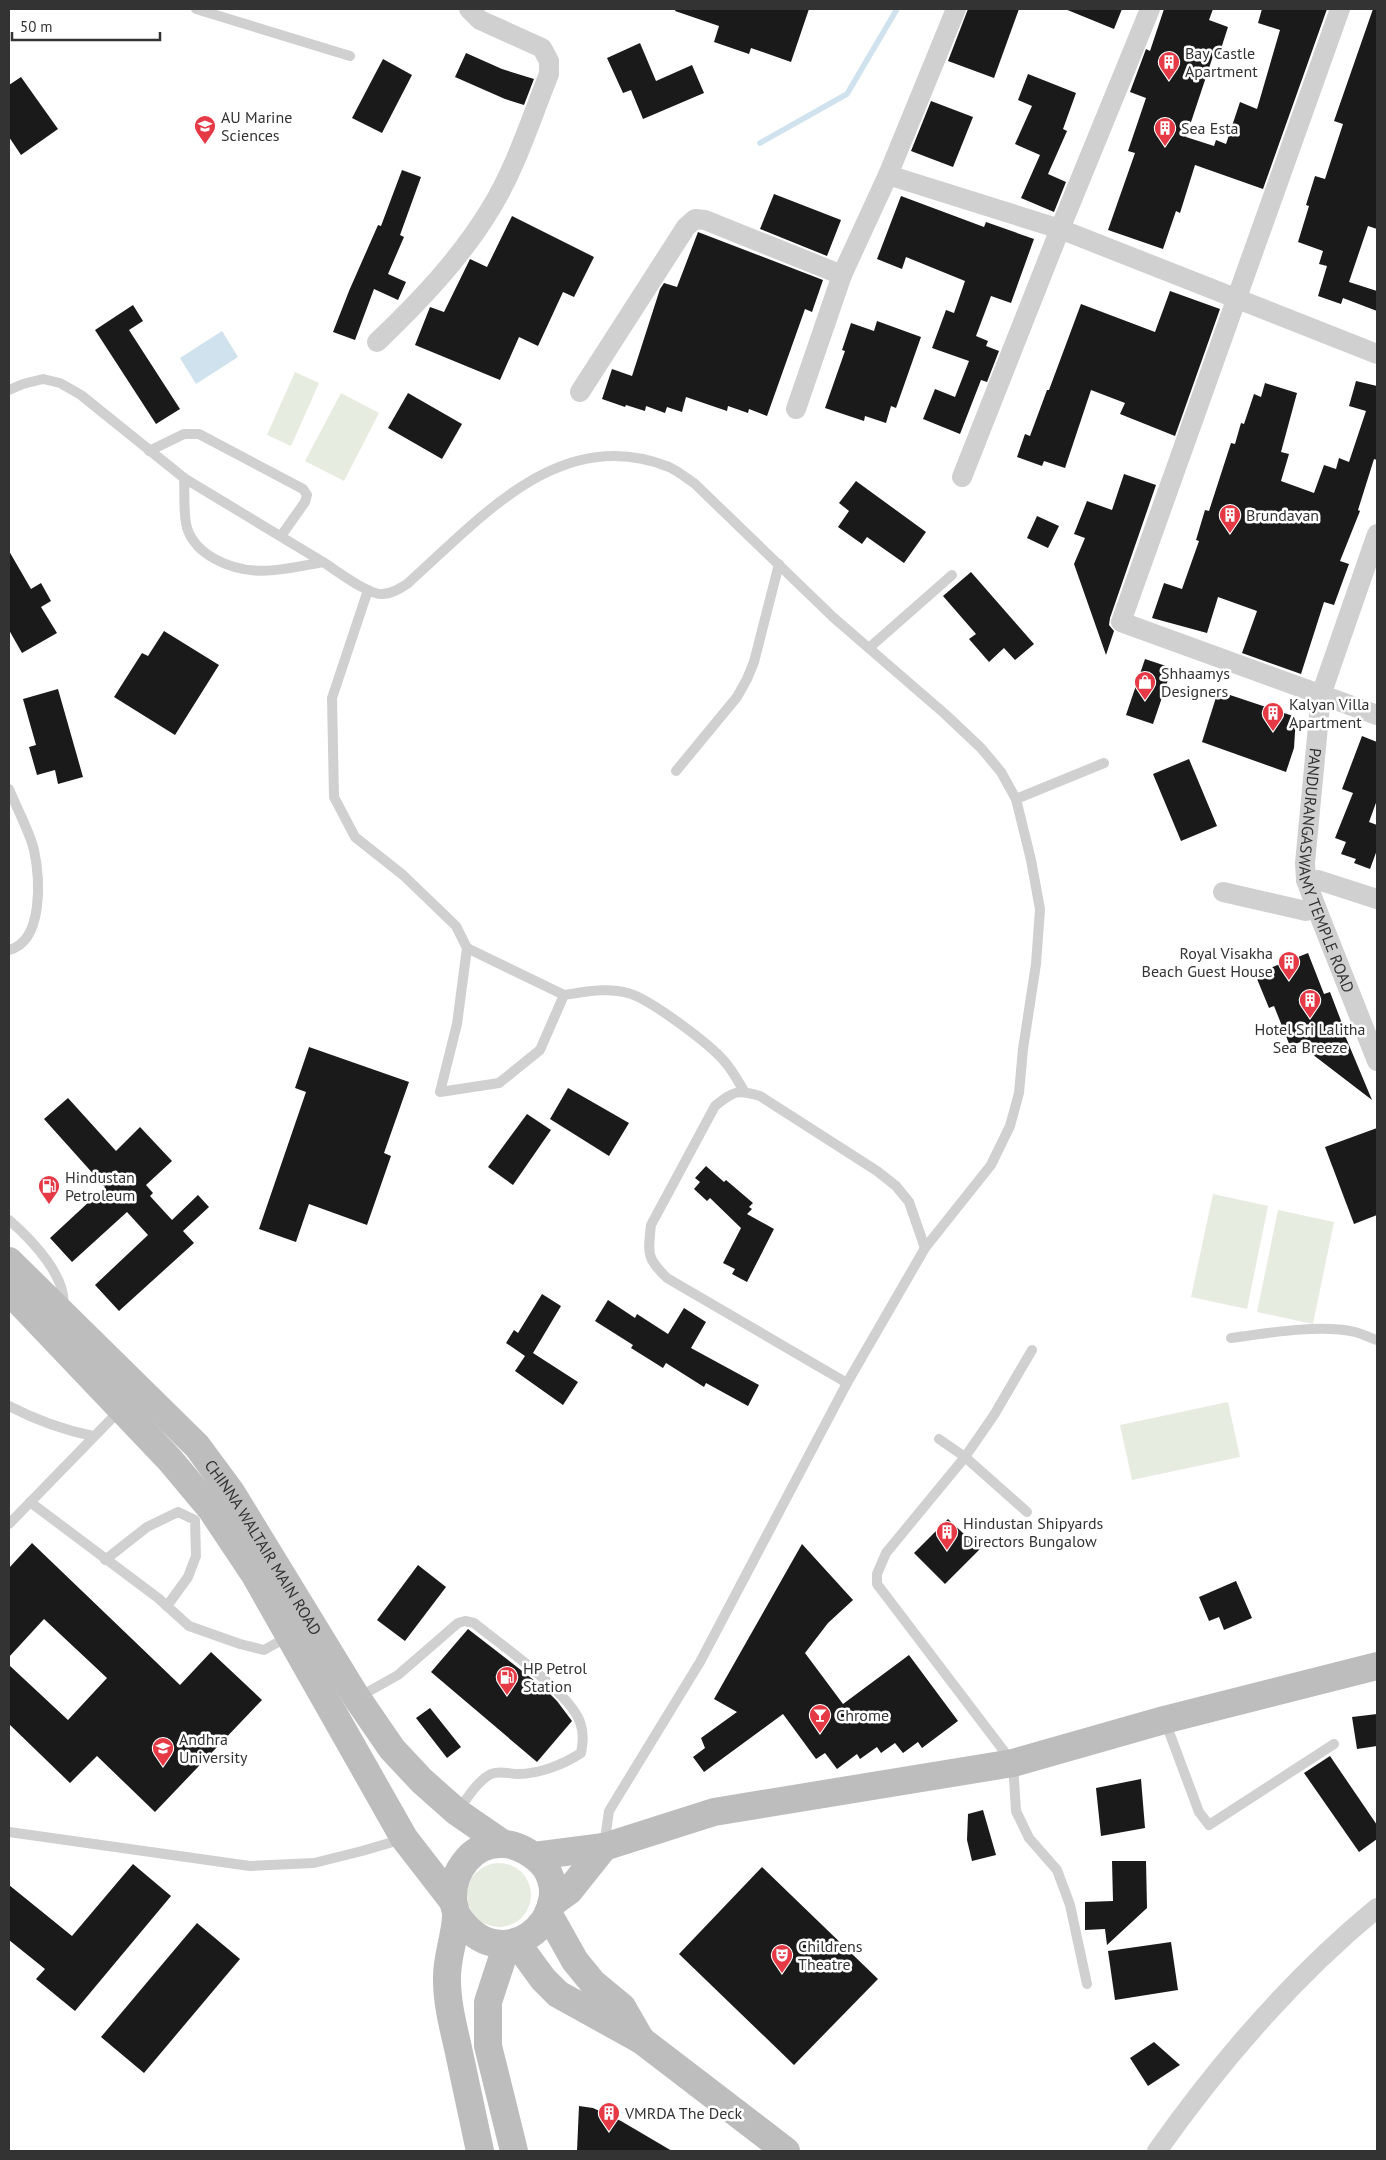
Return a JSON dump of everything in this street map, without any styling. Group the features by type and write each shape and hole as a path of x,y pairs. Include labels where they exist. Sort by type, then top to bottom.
{"street":[{"path":"377,342 421,300 491,208 508,176 549,74 549,61 542,48 480,20 469,9"},
{"path":"796,409 842,275 888,175 956,9"},
{"path":"962,477 1060,229 1150,9"},
{"path":"1340,9 1121,622 1377,715"},
{"path":"888,175 1060,229 1377,354"},
{"path":"580,392 686,227 695,219 704,220 842,275"},
{"name":"PANDURANGASWAMY TEMPLE ROAD","path":"1377,534 1321,695 1305,863 1306,880 1377,1061"},
{"path":"1306,880 1318,880 1377,898"},
{"path":"1222,892 1306,911 1316,907"},
{"name":"CHINNA WALTAIR MAIN ROAD","path":"9,1261 202,1454 231,1492 345,1705 404,1838 455,1907"},
{"name":"CHINNA WALTAIR MAIN ROAD","path":"9,1291 170,1460 203,1514 255,1575 290,1636 345,1705 392,1749 422,1781 457,1812 502,1843"},
{"path":"534,1856 604,1847 714,1812 1013,1763 1164,1720 1377,1666"},
{"path":"455,1907 465,1928 477,1937 492,1942 512,1943 530,1935 542,1924 550,1908 552,1894 548,1875 545,1868 534,1856 512,1845 502,1843 489,1846 468,1857 455,1876 455,1907 446,1980 452,2021 480,2151"},
{"path":"550,1908 568,1891 604,1847"},
{"path":"550,1908 575,1961 593,1983 622,2007 641,2040"},
{"path":"1156,2151 1219,2069 1267,2014 1315,1962 1377,1908"},
{"path":"512,1943 543,1980 558,1994 641,2040 786,2151"},
{"path":"512,1943 488,2002 488,2046 514,2151"}],"lane":[{"path":"196,9 350,56"},
{"path":"9,390 43,379 60,383 81,395 184,478 368,590 380,594 391,593 407,584 500,501 528,481 557,466 588,457 617,455 644,459 670,468 694,483 869,648 981,748 1000,772 1016,799 1031,860 1040,909 1036,964 1018,1093 1010,1126 991,1165 925,1248 848,1383 700,1662 609,1811 604,1847"},
{"path":"149,451 184,434 199,434 303,489 306,495 305,502 281,536"},
{"path":"184,478 187,528 193,541 205,554 226,565 249,572 278,570 323,562"},
{"path":"676,771 737,697 747,679 754,662 779,564"},
{"path":"869,648 952,575"},
{"path":"368,590 332,698 334,797 355,838 403,875 456,926 467,948 457,1024 440,1092 499,1083 506,1078 540,1050 564,995"},
{"path":"1016,799 1104,763"},
{"path":"9,789 34,850 39,897 34,922 27,937 18,947 9,950"},
{"path":"467,948 564,995 602,990 629,993 660,1010 697,1036 725,1062 744,1091"},
{"path":"848,1383 667,1278 652,1264 649,1246 650,1225 715,1106 730,1095 744,1091 760,1096 877,1171 896,1186 908,1202 925,1248"},
{"path":"9,1220 38,1249 58,1279 65,1299 62,1314"},
{"path":"1231,1338 1280,1332 1319,1330 1354,1332 1377,1340"},
{"path":"1032,1350 994,1415 965,1456 886,1554 877,1574 877,1584 1013,1763 1016,1811 1029,1838 1056,1870 1070,1905 1087,1984"},
{"path":"9,1406 29,1417 62,1430 93,1436"},
{"path":"9,1524 121,1409"},
{"path":"939,1439 965,1456 1027,1512"},
{"path":"30,1502 167,1606 189,1626 264,1650 290,1636"},
{"path":"105,1560 147,1527 178,1512 203,1514 196,1556 188,1577 167,1606"},
{"path":"345,1705 398,1675 447,1632 465,1621 474,1624 538,1674 571,1708 580,1722 584,1740 581,1753 567,1762 538,1771 520,1774 493,1773 484,1779 457,1812"},
{"path":"1164,1720 1199,1812 1209,1825 1334,1744"},
{"path":"9,1832 250,1866 314,1862 362,1851 404,1838"}],"shaded area":[{"path":"295,372 319,383 291,446 267,435"},
{"path":"341,393 379,413 344,481 305,461"},
{"path":"1213,1194 1268,1206 1247,1309 1191,1297"},
{"path":"1278,1210 1334,1222 1313,1324 1257,1312"},
{"path":"1228,1402 1240,1457 1132,1480 1120,1425"},
{"path":"499,1863 517,1869 525,1877 531,1895 525,1913 517,1921 499,1927 481,1921 473,1913 467,1895 473,1877 481,1869"}],"water":[{"path":"222,331 238,357 196,384 180,358"}],"building":[{"path":"676,9 809,9 791,62 751,48 749,54 714,42 719,26 675,11"},
{"path":"968,9 1019,9 994,78 948,61"},
{"path":"1065,9 1122,9 1114,29"},
{"path":"1164,9 1213,9 1209,20 1228,27 1218,58 1213,56 1186,137 1214,146 1216,140 1226,144 1240,102 1257,109 1280,30 1258,23 1262,9 1327,9 1263,189 1195,165 1180,213 1176,211 1163,249 1108,230 1135,153 1128,151 1146,98 1130,92 1146,49 1150,51"},
{"path":"1373,9 1377,9 1377,229 1368,226 1349,282 1377,291 1377,311 1343,298 1341,304 1318,296 1327,266 1319,264 1323,251 1298,242 1309,206 1306,205 1315,176 1325,179 1343,124 1334,121"},
{"path":"640,43 656,81 692,65 704,93 643,119 631,90 623,93 607,58"},
{"path":"466,53 502,69 534,79 524,105 505,99 455,77"},
{"path":"383,59 412,75 382,133 352,118"},
{"path":"1028,74 1076,93 1063,129 1067,131 1048,174 1066,182 1054,212 1021,198 1040,155 1015,144 1032,106 1018,100"},
{"path":"21,77 58,129 21,155 9,137 9,85"},
{"path":"931,101 973,117 953,167 911,151"},
{"path":"402,170 421,177 400,235 404,237 388,274 406,282 398,300 374,289 355,340 333,332 378,225 381,226"},
{"path":"774,194 841,220 827,256 760,229"},
{"path":"901,196 984,227 986,222 1034,239 1011,303 991,296 976,336 988,341 986,346 999,351 987,382 981,380 960,434 923,419 935,389 955,397 969,361 932,348 946,310 954,313 965,281 906,257 902,269 877,259"},
{"path":"512,216 594,257 574,297 563,292 538,346 519,337 500,380 415,345 430,307 444,312 470,259 487,267"},
{"path":"698,232 823,280 812,312 805,309 767,416 749,409 748,413 728,406 727,411 686,397 682,412 667,407 665,413 646,406 645,411 626,405 625,407 602,399 612,369 632,376 660,289 664,283 677,287"},
{"path":"1170,291 1220,309 1175,436 1120,414 1125,403 1091,390 1065,468 1044,461 1042,466 1017,457 1025,434 1030,436 1081,304 1155,332"},
{"path":"133,305 143,321 129,330 180,409 156,424 95,330"},
{"path":"877,321 921,337 896,408 891,406 886,423 865,416 864,421 825,408 845,351 842,350 851,323 874,331"},
{"path":"1356,381 1377,386 1377,460 1374,459 1358,510 1360,511 1340,561 1349,564 1334,605 1324,602 1301,674 1242,653 1257,611 1218,597 1207,633 1152,618 1164,583 1182,589 1199,541 1196,540 1205,510 1209,511 1231,443 1235,444 1241,423 1244,424 1254,394 1261,397 1265,383 1297,393 1281,452 1289,454 1281,481 1314,493 1324,465 1336,469 1339,458 1349,462 1366,411 1349,406"},
{"path":"408,393 462,424 442,459 388,428"},
{"path":"1124,474 1156,485 1110,618 1109,625 1114,631 1106,655 1074,564 1085,538 1074,534 1087,501 1112,510"},
{"path":"856,481 926,532 904,563 867,537 862,544 838,527 849,511 839,503"},
{"path":"1037,516 1059,526 1048,548 1027,538"},
{"path":"9,551 31,589 41,583 51,601 41,607 57,633 22,653 9,630"},
{"path":"971,572 1034,644 1015,660 1004,648 989,662 969,639 976,634 943,596"},
{"path":"164,631 219,665 175,735 114,697 142,653 148,656"},
{"path":"1145,659 1172,668 1153,724 1126,715"},
{"path":"58,689 83,777 58,784 55,770 37,775 29,747 36,745 23,699"},
{"path":"1218,691 1296,717 1294,748 1286,772 1202,742"},
{"path":"1362,736 1377,742 1377,800 1369,822 1377,825 1377,850 1370,869 1354,863 1356,859 1341,854 1346,842 1335,838 1353,793 1342,789"},
{"path":"1189,759 1217,826 1181,841 1153,774"},
{"path":"1308,953 1324,994 1330,992 1343,1026 1341,1026 1372,1100 1312,1054 1303,1041 1290,1046 1274,1006 1269,1008 1255,974"},
{"path":"309,1047 409,1082 384,1153 391,1156 367,1225 309,1204 296,1242 259,1229 306,1092 295,1088"},
{"path":"568,1088 629,1123 609,1156 550,1119"},
{"path":"68,1098 116,1151 140,1127 172,1161 146,1185 153,1193 150,1196 172,1220 198,1195 209,1207 183,1231 194,1243 119,1311 95,1285 148,1235 127,1212 72,1262 50,1238 105,1187 44,1119"},
{"path":"527,1114 551,1130 513,1185 488,1167"},
{"path":"1377,1128 1377,1215 1354,1224 1325,1147"},
{"path":"706,1166 753,1203 749,1207 752,1209 747,1214 774,1229 747,1282 732,1274 735,1269 723,1263 741,1228 710,1198 707,1201 694,1189 700,1182 695,1178"},
{"path":"542,1294 561,1306 533,1353 578,1382 563,1405 515,1371 525,1356 506,1343 514,1330 518,1333"},
{"path":"608,1300 635,1318 637,1314 668,1334 684,1308 706,1322 691,1348 759,1385 748,1406 706,1383 704,1387 666,1363 663,1368 631,1348 633,1345 595,1321"},
{"name":"Hindustan Shipyards Directors Bungalow","path":"948,1519 980,1549 945,1584 914,1553"},
{"path":"32,1543 180,1685 211,1652 262,1700 155,1812 97,1756 70,1783 9,1724 9,1665 68,1720 107,1678 44,1619 9,1657 9,1568"},
{"path":"802,1544 853,1600 828,1623 805,1653 843,1704 909,1655 958,1721 922,1748 918,1742 903,1753 895,1743 881,1753 877,1747 860,1759 857,1754 837,1769 825,1753 816,1759 783,1714 704,1772 693,1757 705,1748 701,1738 737,1712 714,1699"},
{"path":"418,1565 446,1587 405,1641 377,1620"},
{"path":"1236,1581 1252,1618 1224,1630 1219,1617 1209,1621 1199,1597"},
{"path":"468,1629 544,1688 557,1701 572,1721 537,1762 431,1672"},
{"path":"430,1708 461,1747 447,1758 416,1718"},
{"path":"1377,1714 1377,1746 1357,1749 1352,1717"},
{"path":"1330,1756 1377,1825 1377,1839 1359,1852 1304,1773"},
{"path":"1141,1779 1145,1828 1101,1836 1096,1788"},
{"path":"983,1810 996,1855 972,1861 967,1840 968,1814"},
{"path":"1112,1861 1146,1861 1147,1908 1107,1945 1105,1929 1085,1930 1085,1902 1113,1901"},
{"path":"133,1864 171,1896 75,2011 36,1979 45,1969 9,1940 9,1885 72,1936"},
{"path":"762,1867 878,1979 794,2065 679,1954"},
{"path":"197,1923 240,1959 144,2073 101,2037"},
{"path":"1171,1942 1178,1990 1115,2000 1108,1951"},
{"path":"1154,2042 1180,2065 1148,2086 1130,2058"},
{"name":"VMRDA The Deck","path":"579,2106 593,2108 621,2121 672,2151 577,2151"}],"waterway":[{"path":"760,143 847,94 897,9"}],"place":[{"name":"Bay Castle Apartment","path":"1169,81"},
{"name":"AU Marine Sciences","path":"205,145"},
{"name":"Sea Esta","path":"1165,147"},
{"name":"Brundavan","path":"1230,534"},
{"name":"Shhaamys Designers","path":"1145,701"},
{"name":"Kalyan Villa Apartment","path":"1273,732"},
{"name":"Royal Visakha Beach Guest House","path":"1289,981"},
{"name":"Hotel Sri Lalitha Sea Breeze","path":"1310,1019"},
{"name":"Hindustan Petroleum","path":"49,1205"},
{"name":"Hindustan Shipyards Directors Bungalow","path":"947,1551"},
{"name":"HP Petrol Station","path":"507,1696"},
{"name":"Chrome","path":"820,1734"},
{"name":"Andhra University","path":"163,1767"},
{"name":"Childrens Theatre","path":"782,1974"},
{"name":"VMRDA The Deck","path":"609,2132"}]}
